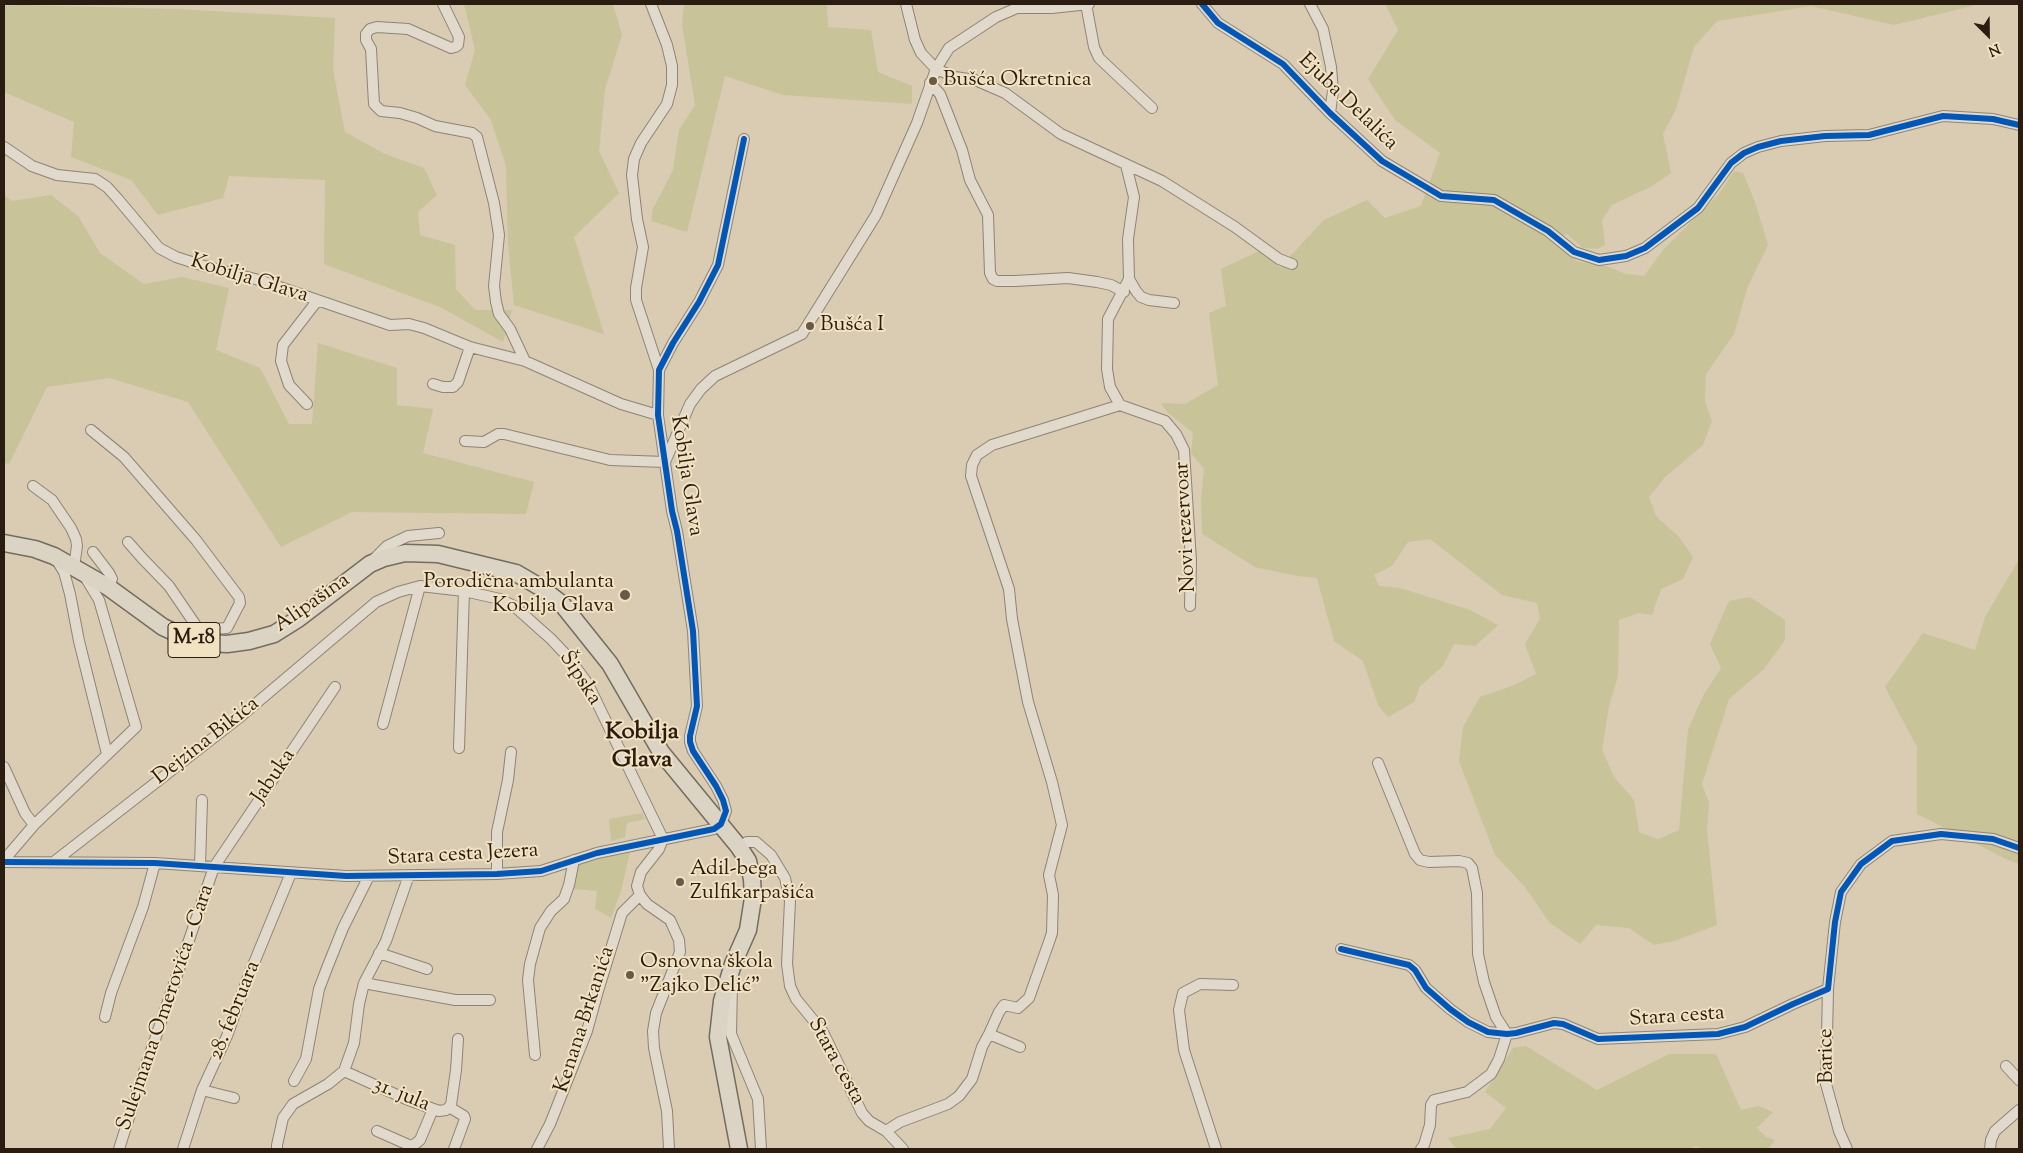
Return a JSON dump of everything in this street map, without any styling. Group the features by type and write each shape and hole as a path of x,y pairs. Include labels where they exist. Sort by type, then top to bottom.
{"main road":[{"name":"Alipašina","path":"4,543 35,549 77,568 108,587 163,627 227,644 249,641 274,634 298,619 377,561"},
{"name":"M-18","path":"377,561 405,553 422,552 487,565 516,574 540,587 562,604 610,664 661,752 740,847 748,861 752,879 753,898 748,930 733,964 722,1001 718,1037 739,1149"}],"street":[{"path":"443,4 459,36 458,45 455,47 451,48 408,29 377,27 370,29 366,34 366,40 371,48 374,104 381,111 400,113 418,118 435,126 472,133 478,137 494,203 499,235 494,286 496,302 499,314 510,329 525,361"},
{"name":"Kobilja Glava","path":"651,4 667,45 672,66 672,85 667,104 640,142 634,159 632,175 637,219 643,247 636,288 636,300 660,370 658,415 672,512 677,531 693,631 697,706 690,742 691,747 723,800 726,811 721,824"},
{"path":"906,4 915,40 921,53 936,69 955,77 975,80 1005,93 1062,134 1162,181 1235,227 1279,259 1292,264"},
{"path":"936,69 949,48 996,17 1022,6 1052,8 1088,4 1094,46 1099,58 1152,108"},
{"name":"Ejuba Delalića","path":"1202,4 1218,23 1283,64 1330,113 1382,161 1441,196 1494,200 1548,231 1574,252 1599,260 1626,256 1645,248 1698,208 1731,163 1744,153 1758,147 1782,141 1825,136 1869,134 1943,116 1993,119 2019,124"},
{"path":"1310,4 1323,29 1331,67 1333,91 1330,113"},
{"name":"Kobilja Glava","path":"665,462 690,404 701,389 715,376 802,334 876,216 918,123 936,69"},
{"path":"930,83 940,94 962,150 970,180 988,215 990,273 993,279 1006,281 1068,278 1104,283 1124,292"},
{"name":"Kobilja Glava","path":"660,370 673,343 699,302 718,265 744,140"},
{"name":"Kobilja Glava","path":"4,147 32,166 56,175 81,176 95,179 117,198 160,248 176,256 201,265 259,280 390,325 408,324 424,328 470,348 525,361 621,404 658,415"},
{"path":"886,1131 900,1122 948,1104 959,1096 972,1079 982,1047 1004,1005 1018,1008 1029,998 1052,933 1053,895 1049,875 1062,825 1052,782 1028,702 1012,619 1009,589 971,476 972,465 977,455 992,445 1120,405 1110,388 1107,369 1108,319 1124,292 1129,279 1128,239 1134,196 1126,165"},
{"path":"1129,279 1141,296 1149,300 1174,303"},
{"path":"307,404 289,385 281,362 283,345 317,300"},
{"path":"433,384 453,387 458,382 470,348"},
{"name":"Novi rezervoar","path":"1120,405 1166,422 1176,434 1184,450 1191,561 1190,606"},
{"path":"91,430 124,456 196,540 239,598 240,603 227,628 194,635 169,586 128,542"},
{"name":"Kobilja Glava","path":"465,441 484,442 498,434 504,434 610,460 665,462"},
{"path":"33,486 52,500 71,528 76,538 77,568"},
{"path":"377,561 382,550 393,542 415,534 439,533"},
{"path":"93,552 112,579 108,587"},
{"path":"4,861 34,825 107,754 79,641 70,594 64,572 54,556"},
{"name":"Alipašina","path":"77,568 99,600 136,724 135,729 107,754"},
{"path":"383,724 420,586"},
{"name":"Šipska","path":"355,620 376,602 398,592 420,586 464,591 500,599 514,606 551,639 569,658 588,684 635,785 663,839"},
{"path":"459,748 464,591"},
{"name":"Dejzina Bikića","path":"56,861 240,717 355,620"},
{"name":"Jabuka","path":"214,867 335,687"},
{"path":"497,874 497,832 508,780 510,752"},
{"path":"1378,763 1415,854 1420,860 1428,862 1460,861 1468,863 1472,868 1478,893 1478,954 1484,982 1496,1017 1507,1034 1499,1059 1491,1074 1468,1092 1434,1100 1431,1105 1430,1125 1421,1149"},
{"path":"4,767 25,813 34,825"},
{"path":"200,866 202,800"},
{"name":"Stara cesta Jezera","path":"291,873 369,876 497,874 541,871 597,853 714,829 721,824"},
{"path":"1828,989 1835,922 1841,892 1861,864 1892,841 1941,834 1993,839 2019,848"},
{"path":"663,839 659,849 641,872 637,886 640,895 647,904 670,920 679,940 680,952 656,1013 653,1031 654,1048 667,1111 669,1149"},
{"name":"Stara cesta","path":"740,847 747,842 756,842 771,856 785,878 790,901 787,964 790,986 796,999 823,1032 862,1113 870,1121 886,1131 903,1149"},
{"path":"535,1055 528,980 530,964 540,928 550,912 564,899 570,886 574,860"},
{"name":"Sulejmana Omerovića - Cara","path":"4,861 155,863 291,873"},
{"path":"105,1017 111,992 143,907 155,863"},
{"name":"Sulejmana Omerovića - Cara","path":"119,1149 214,867"},
{"name":"28. februara","path":"182,1149 202,1090 227,1036 247,980 291,873"},
{"path":"277,1149 276,1145 283,1118 293,1104 344,1071 354,1043 359,1004 364,984 386,941 409,875"},
{"path":"294,1081 306,1059 320,989 327,968 343,928 369,876"},
{"name":"Kenana Brkanića","path":"537,1149 550,1124 587,1031 622,913 640,895"},
{"name":"Stara cesta","path":"1341,949 1409,965 1416,970 1426,988 1459,1016 1488,1032 1507,1034 1554,1023 1563,1024 1598,1039 1718,1034 1745,1027 1828,989"},
{"path":"379,953 427,969"},
{"path":"733,964 731,1034 758,1099 761,1149"},
{"path":"364,984 455,1000 490,1000"},
{"path":"1216,1149 1184,1050 1179,1010 1183,993 1200,984 1233,985"},
{"name":"Barice","path":"1828,989 1826,1084 1839,1131 1847,1149"},
{"path":"989,1034 1020,1047"},
{"name":"31. jula","path":"344,1071 391,1093 439,1111 446,1110 449,1107 456,1070 458,1039"},
{"path":"2006,1066 2019,1080"},
{"path":"202,1090 234,1098"},
{"path":"449,1107 464,1116 465,1120 454,1149"},
{"path":"377,1131 411,1146 420,1140 433,1109"},
{"path":"1990,1149 1990,1140 1995,1131 2019,1110"}],"shaded area":[{"path":"464,4 613,4 622,35 605,89 599,151 619,193 574,237 604,334 514,305 508,245 506,166 491,120 465,85 475,50"},
{"path":"684,4 827,4 828,27 871,30 878,72 912,86 912,104 783,95 725,76 687,232 651,221 653,209 673,170 679,130 695,105 682,25"},
{"path":"1385,4 1980,4 1894,25 1811,6 1717,21 1694,47 1676,109 1663,134 1671,173 1652,186 1612,205 1602,220 1605,245 1597,249 1583,248 1567,234 1552,241 1578,262 1606,266 1626,274 1644,276 1664,249 1719,194 1734,171 1743,173 1755,202 1768,245 1748,286 1734,334 1706,374 1705,402 1712,421 1703,445 1665,477 1649,497 1656,516 1679,537 1693,557 1683,579 1661,589 1652,615 1639,613 1619,620 1618,676 1609,706 1602,750 1614,777 1634,800 1639,832 1658,839 1679,830 1688,730 1703,696 1721,668 1710,644 1729,601 1750,597 1785,620 1785,640 1764,669 1729,699 1702,784 1709,803 1707,831 1717,925 1674,941 1654,945 1629,928 1596,925 1580,944 1549,922 1525,887 1495,855 1459,761 1463,727 1480,697 1512,686 1536,674 1525,644 1540,619 1537,603 1502,595 1430,539 1408,542 1392,566 1374,575 1379,586 1400,588 1470,610 1498,625 1475,646 1454,644 1443,666 1420,686 1414,702 1388,717 1378,705 1363,661 1334,641 1317,578 1297,576 1255,567 1202,534 1201,500 1204,469 1191,453 1193,433 1167,412 1161,403 1185,404 1218,385 1209,313 1226,306 1221,269 1259,251 1280,267 1324,220 1367,200 1385,218 1421,206 1440,153 1395,120 1368,79 1398,30"},
{"path":"4,6 176,9 335,18 333,70 345,132 383,153 424,168 437,195 418,212 420,235 455,245 456,289 475,310 512,310 503,342 440,307 324,264 325,180 229,176 223,198 158,215 131,180 71,157 74,122 4,92"},
{"path":"4,195 12,201 51,195 78,216 100,253 144,284 182,277 229,288 216,350 260,368 289,424 312,424 318,343 397,368 397,405 433,409 423,453 534,482 526,514 352,512 281,547 188,402 110,378 47,387 9,464 4,463"},
{"path":"2018,561 2019,864 1917,814 1917,747 1885,687 1923,633 1975,650 1985,617"},
{"path":"642,813 645,819 627,823 625,837 611,841 609,819"},
{"path":"629,847 630,852 621,891 611,918 595,909 597,891 573,889 578,866 581,863"},
{"path":"1526,1046 1597,1090 1669,1054 1716,1054 1741,1110 1758,1106 1773,1112 1757,1128 1766,1137 1775,1140 1768,1149 1702,1149 1696,1146 1690,1149 1456,1149 1448,1138 1490,1129 1506,1108 1485,1092 1513,1048"}],"cycle path":[{"path":"1202,4 1218,23 1283,64 1330,113 1382,161 1441,196 1494,200 1548,231 1574,252 1599,260 1626,256 1645,248 1698,208 1731,163 1744,153 1758,147 1781,141 1825,136 1869,135 1943,116 1993,119 2019,125"},
{"path":"4,862 155,863 346,876 497,874 541,871 597,853 714,829 721,824 726,811 723,800 693,751 690,742 697,706 693,631 672,511 658,415 659,370 673,343 699,302 718,265 744,139"},
{"path":"1341,949 1409,965 1415,970 1426,988 1450,1009 1468,1022 1488,1032 1516,1033 1554,1023 1563,1024 1598,1039 1718,1034 1745,1027 1828,989 1835,922 1841,892 1861,864 1892,841 1941,834 1993,839 2019,848"}],"place":[{"name":"Bušća Okretnica","path":"933,81"},
{"name":"Bušća I","path":"810,326"},
{"name":"Porodična ambulanta Kobilja Glava","path":"625,595"},
{"name":"Adil-bega Zulfikarpašića","path":"680,882"},
{"name":"Osnovna škola \"Zajko Delić\"","path":"630,975"}],"district":[{"name":"Kobilja Glava","path":"642,748"}]}
